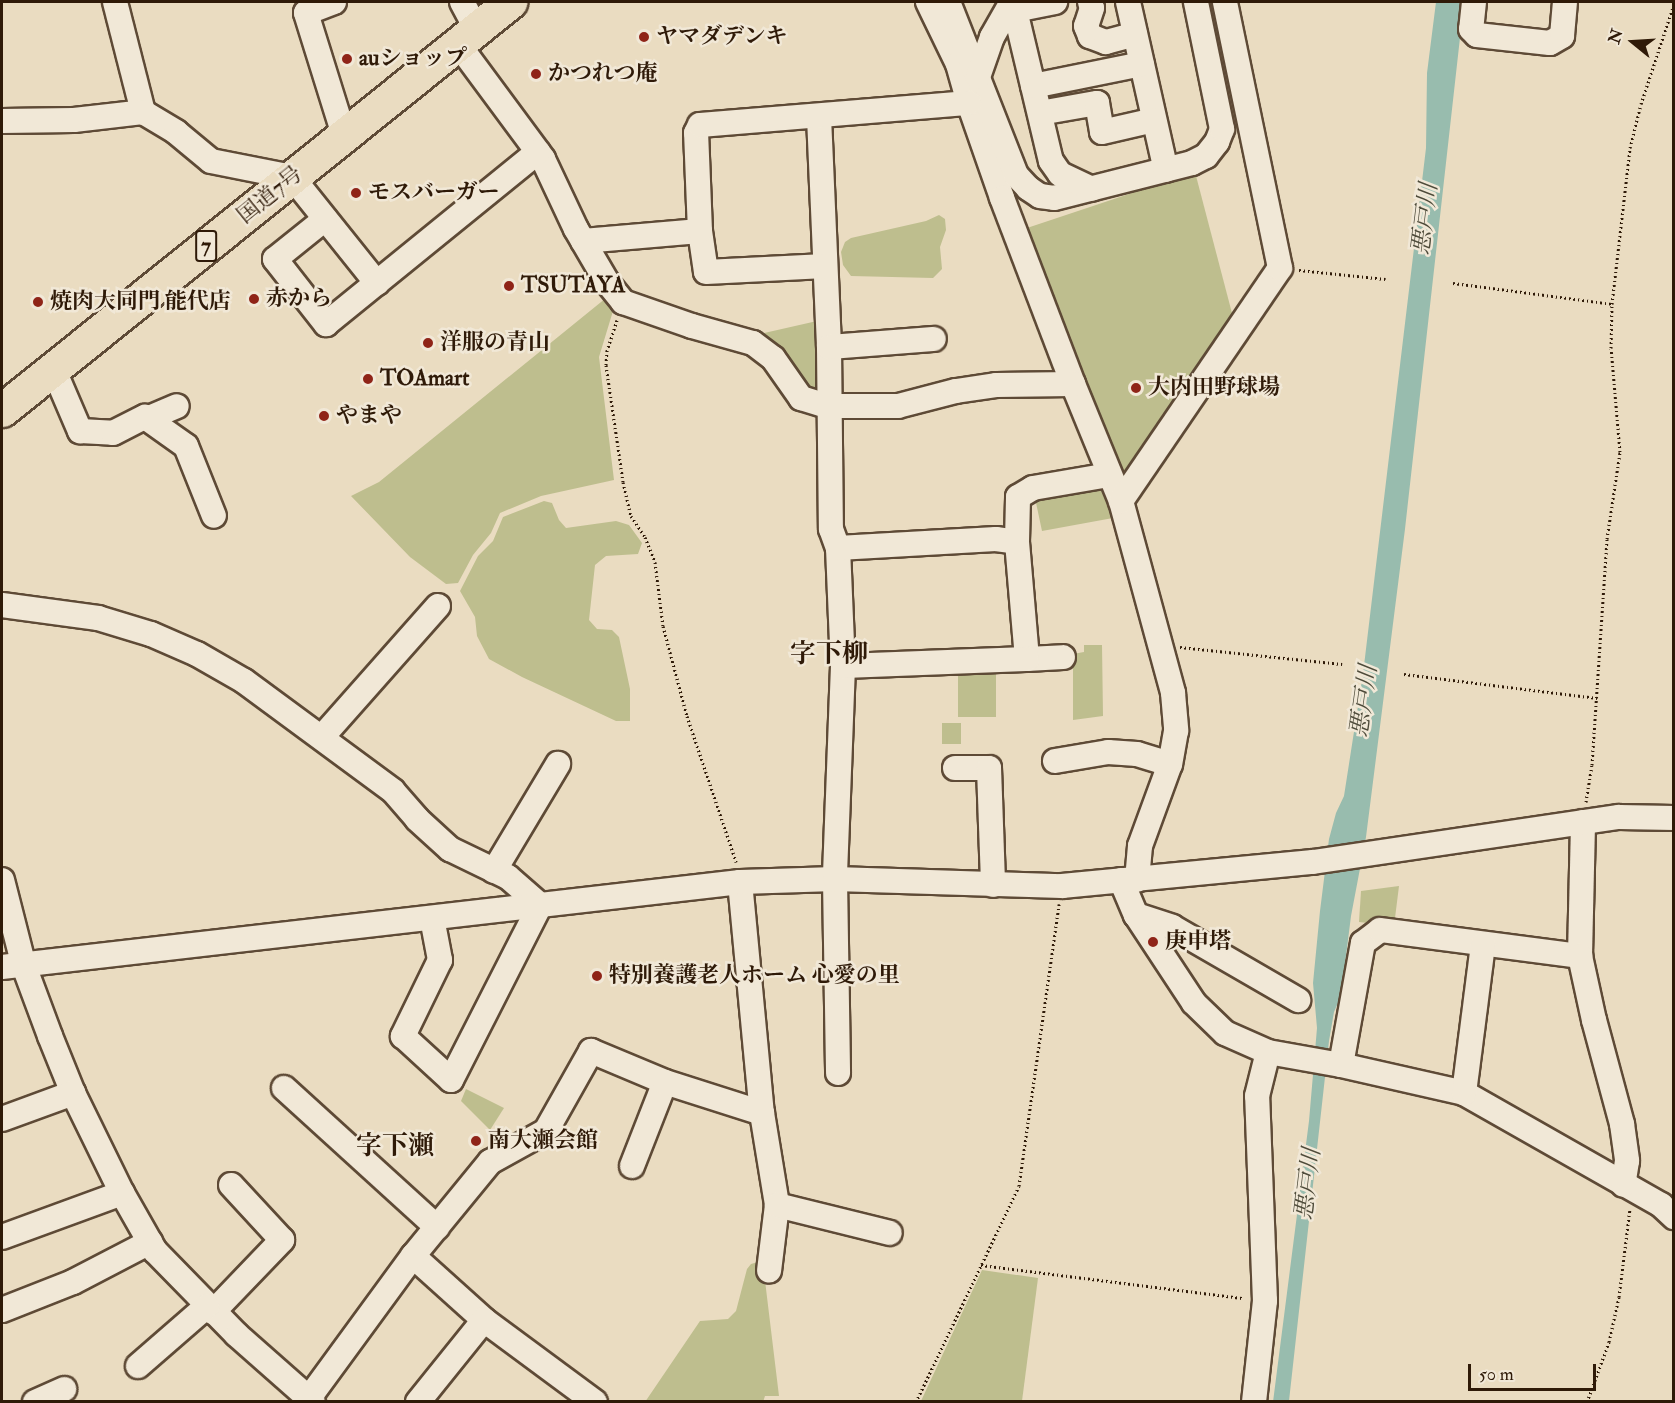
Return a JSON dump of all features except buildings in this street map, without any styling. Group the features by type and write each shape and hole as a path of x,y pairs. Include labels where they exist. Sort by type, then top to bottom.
{"highway":[{"name":"国道7号","path":"2,410 344,135 465,24 510,2"}],"street":[{"path":"115,2 143,112"},
{"path":"334,2 306,13 344,135"},
{"path":"1013,4 1055,2"},
{"path":"1090,2 1092,8 1086,26 1090,36 1106,42 1135,34"},
{"path":"1128,2 1166,170"},
{"path":"947,3 1017,175 1028,188 1040,196 1054,198 1192,163 1206,156 1222,129 1196,2"},
{"path":"1121,501 1280,267 1226,2"},
{"path":"1474,2 1471,29 1477,35 1550,43 1562,36 1565,2"},
{"path":"947,3 958,64 969,103 1073,384 1121,501 1173,693 1176,731 1170,764 1129,880 1136,915 1194,1003 1225,1033 1268,1052 1341,1065 1464,1093 1661,1205 1674,1217"},
{"path":"978,77 992,38 1013,4"},
{"path":"1013,4 1051,161 1060,174 1092,189"},
{"path":"465,24 541,155 583,241 623,302 692,326 753,343 773,358 801,398 828,406 898,405 956,391 996,385 1073,384"},
{"path":"1033,86 1142,64"},
{"path":"825,266 706,272 700,231 696,133 700,125 969,103"},
{"path":"1040,113 1096,103 1102,132 1154,120"},
{"path":"2,121 74,120 143,112 176,132 211,161 292,177 377,283"},
{"path":"819,117 829,347 831,529 838,548 843,666 835,879 838,1072"},
{"path":"325,219 275,259 326,324 541,155"},
{"path":"583,241 700,231"},
{"path":"829,347 934,339"},
{"path":"53,368 80,431 113,434 145,417 149,418 177,406"},
{"path":"149,418 186,446 214,516"},
{"path":"1027,659 1017,542 1018,497 1033,488 1109,476"},
{"path":"838,548 996,539 1017,542"},
{"path":"2,605 99,618 151,634 197,654 244,681 393,790 417,819 450,849 508,877 540,905"},
{"path":"322,737 438,606"},
{"path":"843,666 1063,657"},
{"path":"1055,761 1108,752 1137,754 1170,764"},
{"path":"494,871 558,764"},
{"path":"956,768 988,768 993,885"},
{"path":"13,967 740,882 835,879 1062,886 1313,862 1619,817 1674,818"},
{"path":"1583,822 1580,956 1594,1020 1622,1124 1627,1161 1627,1187"},
{"path":"2,880 13,967 122,1193 155,1251 210,1309 311,1400 413,1256 490,1162 546,1131 591,1051 665,1082 762,1113"},
{"path":"740,882 762,1113 777,1205 769,1271"},
{"path":"432,918 440,960 404,1035 451,1080 540,905"},
{"path":"1136,915 1172,927 1298,1000"},
{"path":"1341,1065 1363,943 1380,930 1580,956"},
{"path":"1464,1093 1484,944"},
{"path":"1254,1401 1265,1300 1257,1095 1268,1052"},
{"path":"632,1166 665,1082"},
{"path":"284,1088 437,1227"},
{"path":"2,1119 73,1092"},
{"path":"138,1366 210,1309 282,1240 231,1185"},
{"path":"2,1237 122,1193"},
{"path":"777,1205 890,1233"},
{"path":"2,1310 73,1282 150,1242"},
{"path":"413,1256 484,1320 595,1401"},
{"path":"417,1401 484,1320"},
{"path":"35,1401 64,1389"}],"path":[{"path":"1583,822 1592,765 1598,698 1607,539 1620,452 1611,348 1612,304 1630,148 1641,104 1674,4"},
{"path":"1280,267 1386,279"},
{"path":"1453,283 1612,304"},
{"path":"623,302 608,350 606,365 623,482 631,516 645,537 655,562 663,626 684,705 734,850 740,882"},
{"path":"1161,645 1342,664"},
{"path":"1404,674 1598,698"},
{"path":"916,1401 1019,1186 1062,886"},
{"path":"1587,1401 1608,1342 1619,1297 1626,1253 1627,1187"},
{"path":"981,1265 1265,1300"}],"green space":[{"name":"大内田野球場","path":"1195,172 1233,317 1124,489 1024,229"},
{"path":"939,215 945,219 946,230 940,247 942,269 933,278 851,276 843,265 841,252 845,242 851,238 926,221"},
{"path":"606,298 613,311 599,357 614,480 541,496 500,513 491,533 473,555 458,583 446,584 410,557 351,496 379,482"},
{"path":"817,321 824,388 815,396 756,335"},
{"path":"1093,484 1108,489 1113,518 1042,531 1035,498"},
{"path":"544,501 552,503 559,520 566,528 616,521 629,525 642,543 638,554 606,556 595,565 589,620 597,629 612,630 619,637 630,689 630,721 616,721 489,659 477,636 475,617 460,591 478,556 493,541 503,517"},
{"path":"1084,645 1102,645 1103,716 1073,720 1073,654 1084,652"},
{"path":"958,670 996,670 996,717 958,717"},
{"path":"942,723 961,723 961,744 942,744"},
{"path":"1399,886 1394,926 1359,922 1361,891"},
{"path":"466,1089 504,1108 490,1130 461,1101"},
{"path":"758,1262 763,1264 779,1396 765,1396 763,1402 645,1402 700,1321 728,1319 736,1311 747,1269 751,1264"},
{"path":"982,1270 1038,1278 1022,1401 921,1401"}],"water":[{"name":"悪戸川","path":"1436,2 1464,2 1405,529 1366,837 1351,916 1341,996 1334,1012 1329,1041 1289,1401 1273,1402 1309,1121 1317,1028 1313,983 1320,911 1329,839 1336,813 1344,796 1363,674 1426,148 1427,73"}],"place":[{"name":"ヤマダデンキ","path":"644,37"},
{"name":"auショップ","path":"347,59"},
{"name":"かつれつ庵","path":"536,74"},
{"name":"モスバーガー","path":"356,193"},
{"name":"TSUTAYA","path":"509,286"},
{"name":"赤から","path":"254,299"},
{"name":"焼肉大同門 能代店","path":"38,302"},
{"name":"洋服の青山","path":"428,343"},
{"name":"TOAmart","path":"368,379"},
{"name":"大内田野球場","path":"1136,388"},
{"name":"やまや","path":"324,416"},
{"name":"庚申塔","path":"1153,942"},
{"name":"特別養護老人ホーム 心愛の里","path":"597,976"},
{"name":"南大瀬会館","path":"476,1141"}],"district":[{"name":"字下柳","path":"829,655"},
{"name":"字下瀬","path":"395,1147"}]}
